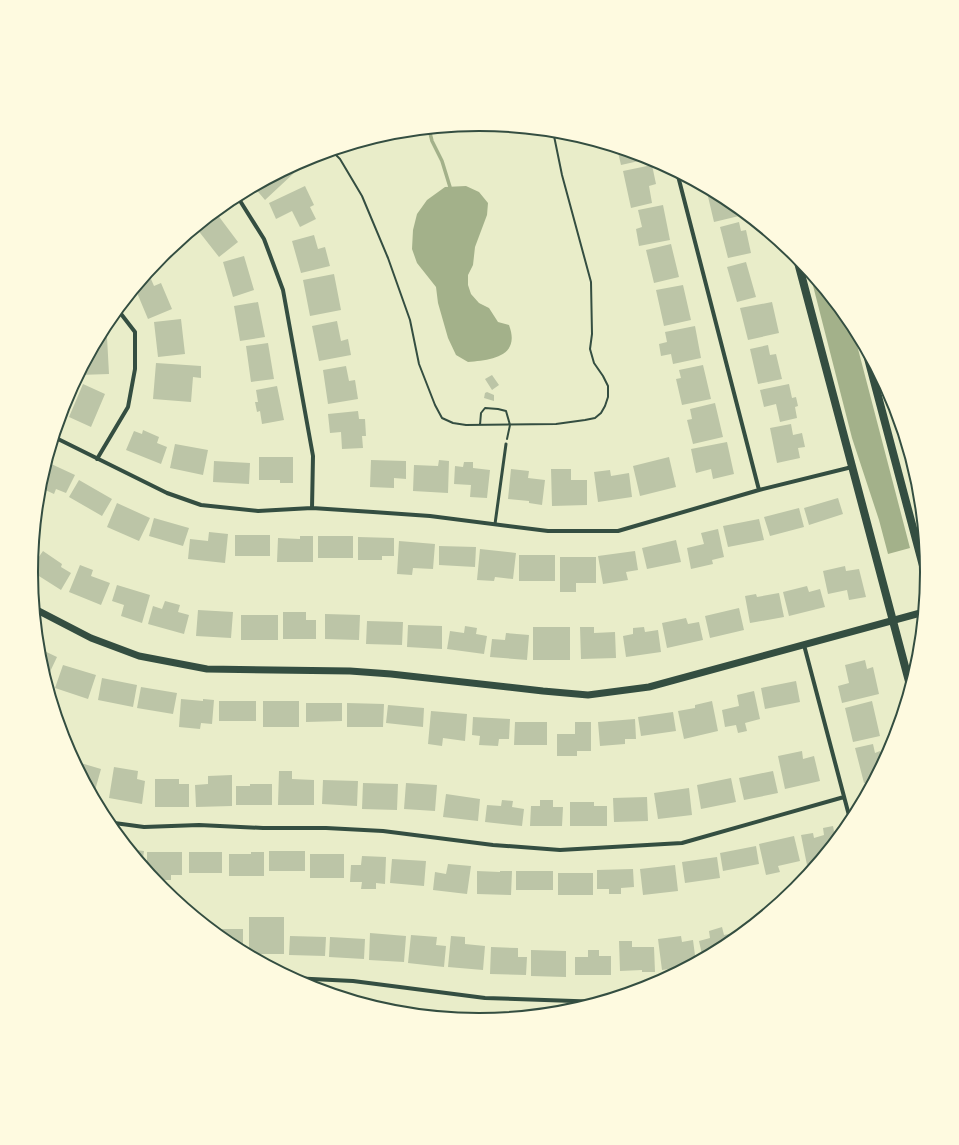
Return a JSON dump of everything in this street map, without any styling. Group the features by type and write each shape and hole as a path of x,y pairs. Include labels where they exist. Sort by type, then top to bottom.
{"main road":[{"path":"800,268 908,678"},
{"path":"871,369 920,556"}],"street":[{"path":"679,179 759,490"},
{"path":"240,201 264,239 283,290 312,456 312,508"},
{"path":"97,459 128,407 135,369 135,332 121,314"},
{"path":"59,439 167,493 202,505 258,511 312,508 430,516 548,531 618,531 759,490 852,467"},
{"path":"40,612 91,638 139,656 207,669 350,671 588,695 650,687 919,614"},
{"path":"804,645 849,815"},
{"path":"116,823 144,827 199,825 383,831 493,845 560,850 682,843 844,797"},
{"path":"308,979 353,981 485,998 585,1001"}],"lane":[{"path":"495,524 506,444"}],"path":[{"path":"336,155 340,158 362,196 388,258 410,320 420,364 435,405 442,418 452,423 466,425 556,424 595,418 601,413 605,406 608,398 608,386 594,363 590,350 592,318 591,282 562,175 555,138"},
{"path":"480,425 482,413 485,408 506,411 510,425 506,444"}],"shaded area":[{"path":"466,186 479,192 488,203 487,215 475,247 473,265 468,275 468,285 471,294 479,303 489,308 498,322 509,325 512,336 511,344 502,355 486,360 468,362 456,355 448,338 438,303 436,287 417,263 412,249 413,230 417,214 427,200 445,187"},
{"path":"812,282 847,327 856,343 910,548 888,554 879,520 852,438"}],"building":[{"path":"618,153 638,161 621,165"},
{"path":"649,166 652,167 656,184 649,186 652,203 631,208 623,171"},
{"path":"294,173 265,200 257,191"},
{"path":"305,186 314,205 310,207 316,219 300,227 292,211 276,219 269,203"},
{"path":"708,195 739,215 714,222"},
{"path":"663,205 670,240 639,246 636,229 642,227 638,210"},
{"path":"219,216 238,242 219,257 199,232"},
{"path":"739,222 741,231 746,230 751,253 728,258 720,227"},
{"path":"314,235 318,249 325,247 330,266 301,273 292,241"},
{"path":"671,244 679,277 654,283 646,250"},
{"path":"244,256 254,290 233,297 223,262"},
{"path":"746,262 756,297 737,302 727,267"},
{"path":"334,274 341,310 310,316 303,280"},
{"path":"151,279 154,286 161,283 172,309 148,319 137,294"},
{"path":"683,285 691,320 664,326 656,290"},
{"path":"258,302 265,337 240,341 234,306"},
{"path":"772,302 779,333 748,340 740,308"},
{"path":"181,319 185,354 158,357 154,322"},
{"path":"337,321 341,341 348,339 351,355 319,361 312,326"},
{"path":"695,326 701,358 673,364 671,354 661,356 659,344 667,342 665,332"},
{"path":"106,337 107,337 109,374 85,375"},
{"path":"268,343 274,379 251,382 246,346"},
{"path":"768,345 770,355 776,354 782,379 758,384 750,349"},
{"path":"156,363 201,366 201,378 193,377 191,402 153,399"},
{"path":"703,365 711,399 682,405 676,379 681,378 679,370"},
{"path":"346,366 349,381 355,380 358,399 328,404 323,370"},
{"path":"492,375 499,385 492,390 485,379"},
{"path":"83,384 105,394 91,427 69,417"},
{"path":"789,384 792,398 796,397 798,406 795,407 797,418 780,422 776,404 764,407 760,390"},
{"path":"277,386 284,420 262,424 260,411 257,412 255,402 258,402 256,390"},
{"path":"487,392 494,395 494,401 484,398 485,393"},
{"path":"715,403 723,437 693,444 687,420 692,419 690,409"},
{"path":"358,411 359,419 365,419 366,436 362,436 363,448 342,449 341,432 330,433 328,414"},
{"path":"791,424 793,435 802,433 805,447 798,448 800,458 777,463 770,428"},
{"path":"143,430 159,437 157,443 167,447 161,464 126,450 134,431 142,434"},
{"path":"727,442 734,474 713,479 711,469 696,473 691,449"},
{"path":"175,444 208,450 203,475 170,468"},
{"path":"259,457 293,457 293,483 280,483 280,480 259,480"},
{"path":"669,457 676,487 640,496 633,466"},
{"path":"371,460 406,461 406,479 394,478 394,488 370,487"},
{"path":"439,460 449,461 448,493 413,491 414,465 438,466"},
{"path":"214,461 250,463 249,484 213,482"},
{"path":"464,462 473,462 473,468 490,470 487,498 470,497 471,485 454,484 455,466 463,467"},
{"path":"51,464 75,475 66,493 56,489 54,494 45,490"},
{"path":"511,469 529,471 528,478 545,480 542,505 529,503 529,501 508,499"},
{"path":"551,469 571,469 571,480 587,480 587,505 552,506"},
{"path":"610,470 611,476 629,473 632,497 598,502 594,472"},
{"path":"79,480 112,499 102,516 69,497"},
{"path":"838,498 843,514 809,525 804,508"},
{"path":"117,503 150,518 139,541 107,527"},
{"path":"799,508 804,527 770,536 764,517"},
{"path":"154,518 189,528 183,546 149,536"},
{"path":"759,519 764,540 728,547 723,526"},
{"path":"718,529 724,557 712,560 713,564 691,569 687,548 704,544 701,533"},
{"path":"209,532 228,534 225,563 188,559 190,539 208,541"},
{"path":"235,535 270,535 270,556 235,556"},
{"path":"300,536 313,536 313,562 277,562 278,538 300,539"},
{"path":"318,536 353,536 353,558 318,558"},
{"path":"358,537 394,538 394,556 382,556 382,560 358,560"},
{"path":"676,540 681,562 647,569 642,548"},
{"path":"399,541 435,544 433,569 413,568 412,575 397,574"},
{"path":"439,546 476,547 475,567 439,565"},
{"path":"480,549 516,553 513,579 495,577 494,581 477,580"},
{"path":"43,551 62,564 61,567 71,573 61,590 38,576 39,557"},
{"path":"635,551 638,570 626,572 628,580 603,584 598,556"},
{"path":"519,555 555,555 555,581 519,581"},
{"path":"560,557 596,557 596,583 576,583 576,592 560,592"},
{"path":"80,565 93,570 91,576 110,583 101,605 69,592"},
{"path":"845,566 846,571 859,569 866,597 849,600 847,590 828,594 823,571"},
{"path":"117,585 150,595 142,623 121,616 124,605 112,601"},
{"path":"807,586 809,592 820,589 825,607 789,616 783,592"},
{"path":"779,593 784,617 750,623 745,596 756,594 757,597"},
{"path":"165,601 180,605 178,612 189,615 184,634 148,624 153,606 162,609"},
{"path":"739,608 744,630 710,638 705,616"},
{"path":"198,610 233,612 231,638 196,636"},
{"path":"283,612 306,612 306,620 316,620 316,639 283,639"},
{"path":"325,614 360,615 359,640 325,639"},
{"path":"241,615 278,615 278,640 241,640"},
{"path":"686,618 688,624 699,622 703,640 667,648 662,623"},
{"path":"367,621 403,622 402,645 366,644"},
{"path":"408,625 442,626 442,649 407,647"},
{"path":"465,626 477,628 476,634 487,636 484,654 447,649 450,631 464,633"},
{"path":"533,627 570,627 570,660 533,660"},
{"path":"580,627 594,627 594,633 615,632 616,658 581,659"},
{"path":"644,627 645,632 658,630 661,652 626,657 623,636 633,634 633,628"},
{"path":"506,633 529,635 527,660 490,657 492,639 505,640"},
{"path":"45,651 57,657 49,673"},
{"path":"865,660 867,669 873,667 879,694 842,703 838,686 849,683 845,665"},
{"path":"63,665 96,675 88,699 55,688"},
{"path":"102,678 137,685 133,707 98,700"},
{"path":"796,681 800,702 765,709 761,688"},
{"path":"141,687 177,693 173,714 137,708"},
{"path":"754,691 760,719 745,723 747,731 738,733 736,725 725,727 722,710 739,706 737,695"},
{"path":"181,699 203,701 203,699 214,700 212,724 201,723 200,729 179,727"},
{"path":"219,701 256,701 256,721 219,721"},
{"path":"263,701 299,701 299,727 263,727"},
{"path":"712,701 718,731 684,739 678,711 695,708 695,705"},
{"path":"872,701 880,736 853,742 845,708"},
{"path":"306,703 342,703 342,721 306,722"},
{"path":"347,703 384,704 383,727 347,727"},
{"path":"388,705 424,708 423,727 386,723"},
{"path":"431,711 467,714 465,741 443,738 442,746 428,744"},
{"path":"673,712 676,731 641,736 638,717"},
{"path":"473,717 510,719 509,739 499,739 498,746 479,745 480,736 472,735"},
{"path":"635,719 636,739 625,739 625,744 600,746 598,722"},
{"path":"515,722 547,722 547,745 514,745"},
{"path":"575,722 591,722 591,751 577,751 577,756 557,756 557,734 575,734"},
{"path":"873,744 875,753 880,751 881,755 868,782 864,783 855,748"},
{"path":"802,751 803,759 814,756 820,781 785,789 778,756"},
{"path":"82,763 101,769 95,790"},
{"path":"114,767 138,771 137,779 145,781 142,804 109,798"},
{"path":"279,771 292,771 292,779 314,780 314,805 278,805"},
{"path":"773,771 778,793 744,800 739,778"},
{"path":"232,775 232,806 196,807 195,785 208,784 208,776"},
{"path":"731,778 736,802 701,809 697,785"},
{"path":"155,779 179,779 179,784 189,784 189,807 155,807"},
{"path":"323,780 358,781 357,806 322,804"},
{"path":"363,783 398,784 397,810 362,809"},
{"path":"406,783 437,785 435,811 404,809"},
{"path":"250,784 272,784 272,805 236,805 236,786 250,786"},
{"path":"689,788 692,815 658,819 654,793"},
{"path":"446,794 480,799 478,821 443,817"},
{"path":"647,797 648,821 614,822 613,798"},
{"path":"502,800 513,801 512,807 524,809 522,826 485,822 487,805 501,806"},
{"path":"540,800 553,800 553,807 563,807 562,826 530,826 531,806 540,806"},
{"path":"570,802 594,802 594,806 607,806 607,826 570,826"},
{"path":"833,826 835,835 811,864 807,865 801,835 813,833 814,838 824,835 823,828"},
{"path":"794,836 800,861 778,866 780,872 766,875 759,844"},
{"path":"756,846 759,864 723,871 720,853"},
{"path":"136,850 144,851 143,858"},
{"path":"269,851 305,851 305,871 269,871"},
{"path":"147,852 182,852 182,875 171,875 171,880 162,880 159,874 157,874 147,863"},
{"path":"189,852 222,852 222,873 189,873"},
{"path":"251,852 264,852 264,876 229,876 229,854 251,854"},
{"path":"310,854 344,854 344,878 310,878"},
{"path":"362,856 386,857 385,884 376,883 376,889 361,889 362,882 350,882 351,865 361,865"},
{"path":"717,857 720,878 685,883 682,862"},
{"path":"392,859 426,861 424,886 390,883"},
{"path":"448,864 471,866 467,894 433,890 435,872 446,874"},
{"path":"675,865 678,891 643,895 640,869"},
{"path":"633,869 634,887 621,888 621,894 609,894 609,889 597,889 597,870"},
{"path":"477,871 512,871 511,895 477,894"},
{"path":"516,871 553,871 553,890 516,890"},
{"path":"558,873 593,873 593,895 558,895"},
{"path":"249,917 284,917 284,954 257,954 249,949"},
{"path":"722,927 724,935 734,933 702,954 699,941 710,938 709,931"},
{"path":"219,929 243,929 243,945"},
{"path":"370,933 406,936 404,962 369,960"},
{"path":"411,935 437,937 436,945 446,946 444,967 408,963"},
{"path":"290,936 326,937 325,956 289,955"},
{"path":"451,936 465,937 465,944 485,946 483,970 448,967"},
{"path":"681,936 682,942 693,940 695,957 675,968 662,970 658,939"},
{"path":"330,937 365,939 364,959 329,957"},
{"path":"619,941 632,941 632,947 654,947 655,972 642,972 642,970 620,971"},
{"path":"491,947 518,948 518,957 527,957 526,975 490,974"},
{"path":"531,950 566,951 566,977 531,976"},
{"path":"588,950 599,950 599,956 611,956 611,975 575,975 575,957 588,957"}],"waterway":[{"path":"430,134 442,161 450,187"}]}
